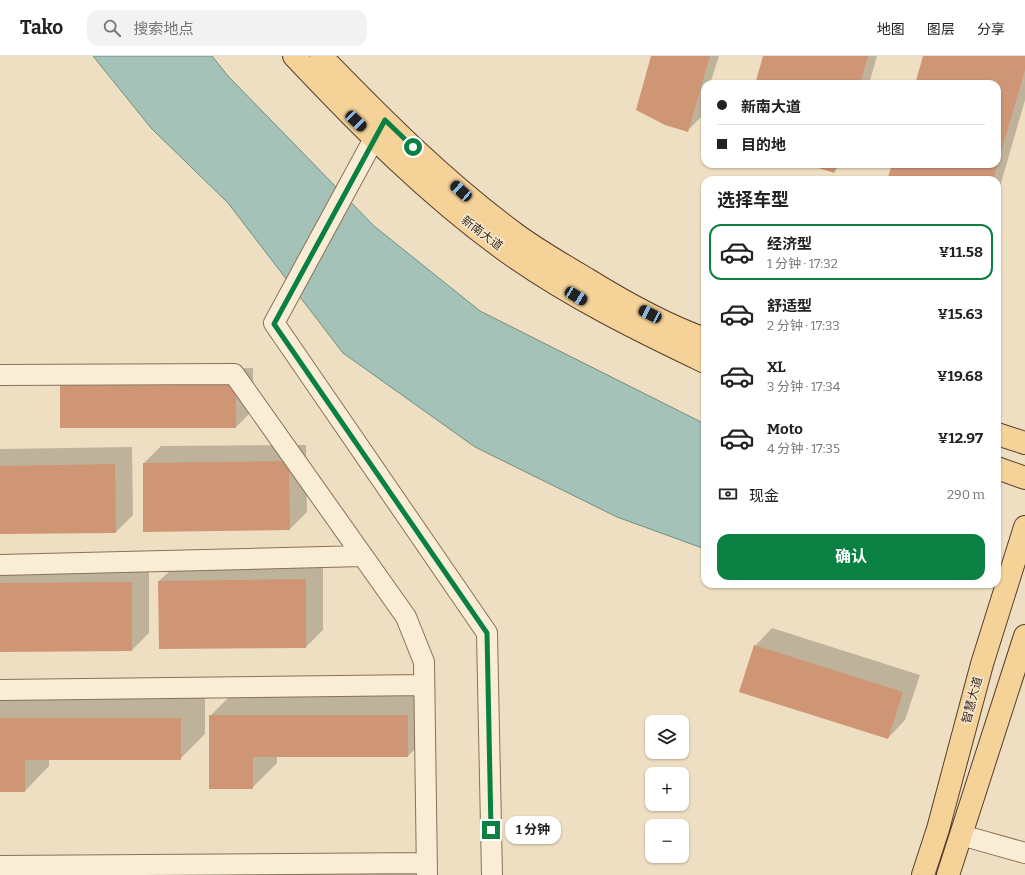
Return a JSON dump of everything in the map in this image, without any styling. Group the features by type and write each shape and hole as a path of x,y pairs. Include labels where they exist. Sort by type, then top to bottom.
{"main road":[{"name":"新南大道","path":"294,56 400,164 470,224 510,254 599,310 642,333 701,360"},
{"name":"新南大道","path":"321,56 385,120 461,191 518,236 629,304 701,337"},
{"path":"1001,435 1025,444"},
{"path":"1001,469 1025,478"},
{"name":"智慧大道","path":"923,875 938,829 982,664 1025,527"},
{"path":"948,875 1025,636"}],"street":[{"path":"385,120 274,324 487,633 492,875"},
{"path":"0,375 234,374 406,617 424,662 427,869 0,866"},
{"path":"0,565 363,556"},
{"path":"0,690 424,685"},
{"path":"961,835 1025,853"}],"water":[{"path":"93,56 212,56 228,76 374,226 480,311 701,422 701,548 617,517 475,447 343,353 228,203 151,128"}],"building":[{"path":"651,56 710,56 703,80 701,80 701,87 688,132 665,125 636,110"},
{"path":"763,56 868,56 861,80 756,80"},
{"path":"923,56 1025,56 1025,70 1001,152 1001,80 916,80"},
{"path":"818,168 836,168 834,173"},
{"path":"891,168 996,168 994,176 888,176"},
{"path":"236,385 236,428 60,428 60,386"},
{"path":"289,461 290,530 143,532 143,463"},
{"path":"115,464 116,533 0,534 0,466"},
{"path":"306,579 306,648 159,649 158,581"},
{"path":"132,582 132,651 0,652 0,583"},
{"path":"754,645 903,692 888,739 739,692"},
{"path":"209,715 408,715 408,757 253,757 253,789 209,789"},
{"path":"0,718 181,718 181,760 25,760 25,792 0,792"}],"route":[{"path":"413,147 385,120 274,324 487,633 491,830"}]}
